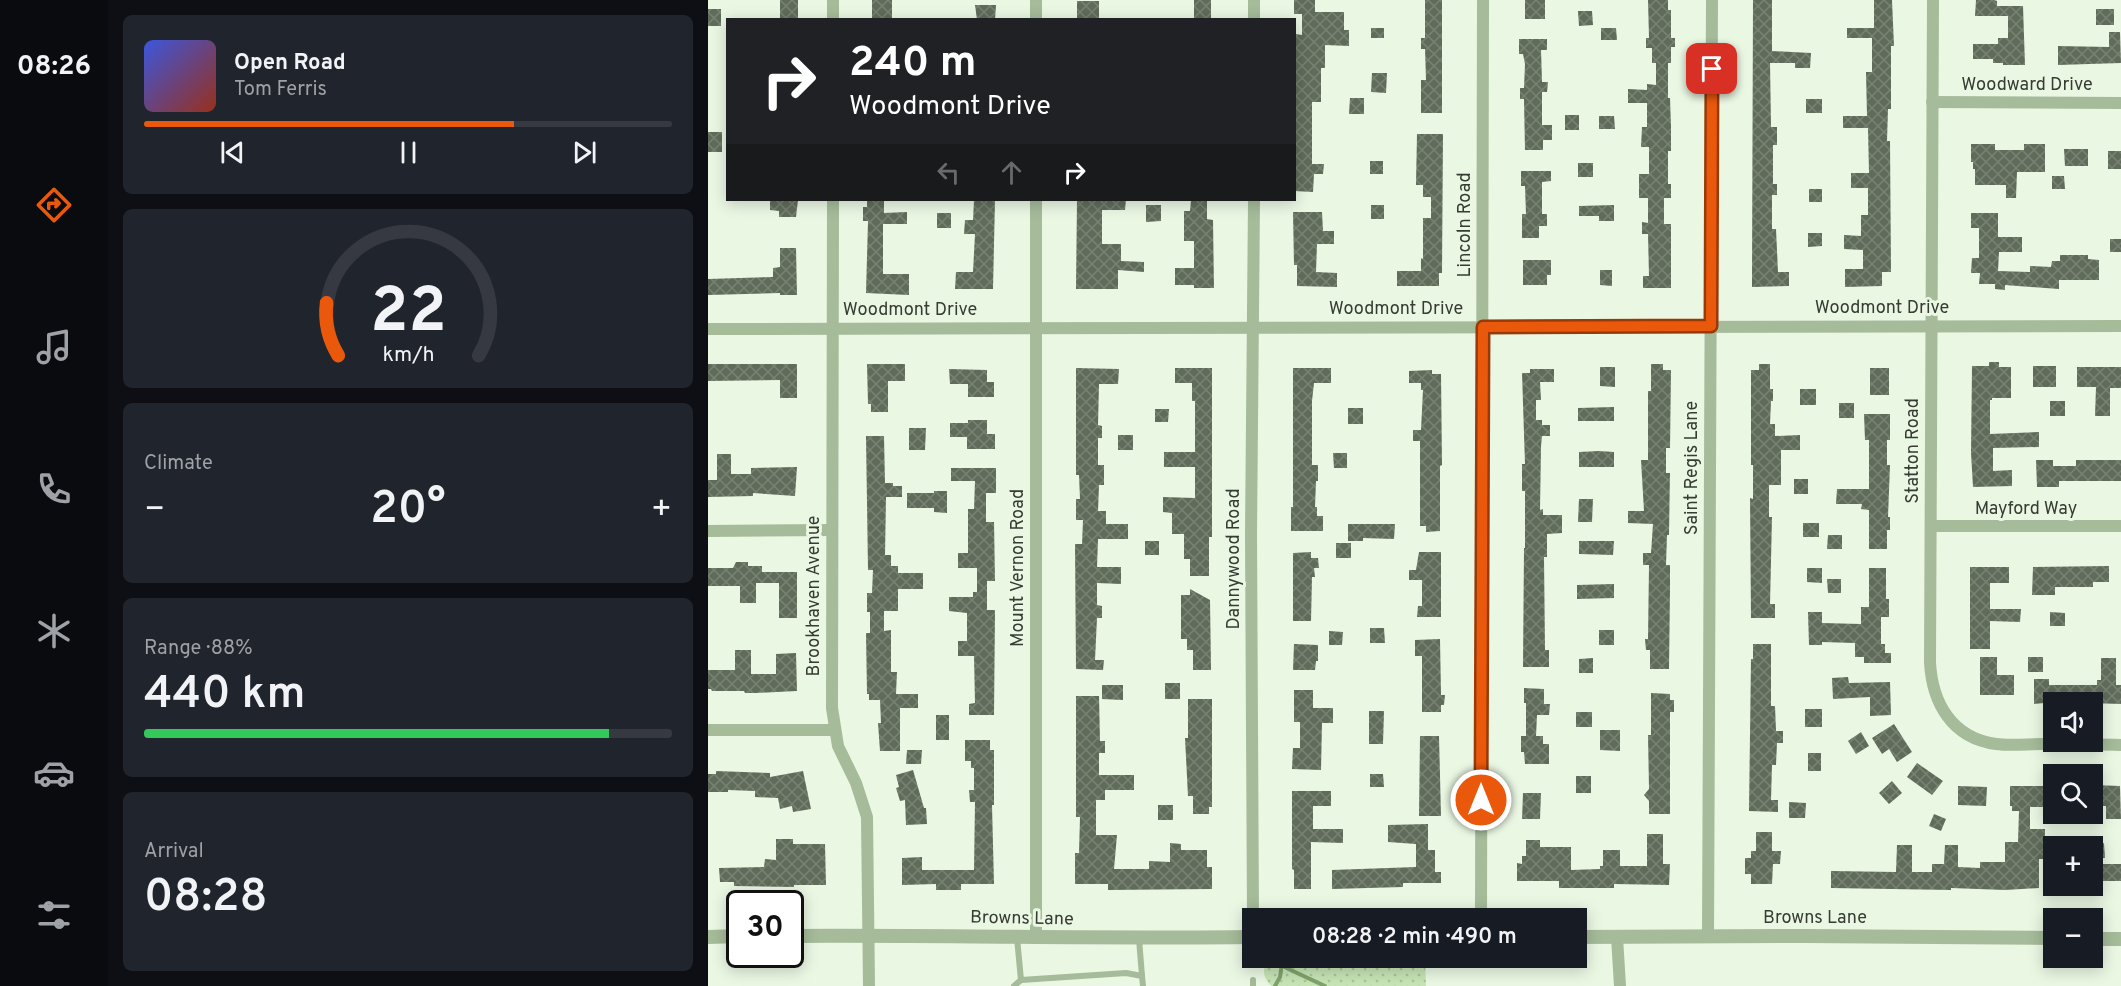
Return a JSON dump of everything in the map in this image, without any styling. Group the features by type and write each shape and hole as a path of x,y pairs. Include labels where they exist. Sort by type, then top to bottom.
{"street":[{"path":"833,0 833,18"},
{"path":"1036,0 1036,18"},
{"path":"1254,0 1254,18"},
{"name":"Lincoln Road","path":"1481,908 1483,0"},
{"name":"Saint Regis Lane","path":"1708,936 1712,0"},
{"name":"Statton Road","path":"1933,0 1931,678 1939,704 1946,715 1962,730 1977,739 1994,744 2121,744"},
{"name":"Woodward Drive","path":"1932,102 2121,103"},
{"name":"Brookhaven Avenue","path":"833,201 832,708 838,746 856,783 867,817 868,986"},
{"name":"Mount Vernon Road","path":"1036,201 1036,937"},
{"name":"Dannywood Road","path":"1253,908 1251,534 1254,201"},
{"name":"Woodmont Drive","path":"708,329 2121,326"},
{"name":"Mayford Way","path":"1931,526 2121,526"},
{"path":"708,531 832,530"},
{"path":"708,730 835,730"},
{"path":"708,937 726,936"},
{"name":"Browns Lane","path":"804,936 1140,939 1242,937"},
{"path":"1617,936 1620,986"},
{"name":"Browns Lane","path":"1587,937 2043,938"},
{"path":"2103,939 2121,939"}],"lane":[{"path":"1017,937 1021,980"},
{"path":"1140,939 1143,986"},
{"path":"1014,986 1021,980 1126,973 1142,976"}],"green space":[{"path":"1265,968 1281,968 1274,986 1266,980"},
{"path":"1289,968 1425,968 1426,986 1328,986"},
{"path":"1283,970 1288,971 1323,986 1277,986"}],"building":[{"path":"780,0 798,0 798,18 780,18"},
{"path":"872,0 892,0 892,18 872,18"},
{"path":"1194,0 1211,0 1211,18 1194,18"},
{"path":"1294,0 1315,0 1315,12 1344,12 1344,30 1349,30 1349,46 1325,45 1325,68 1321,68 1321,102 1312,102 1312,164 1324,164 1323,174 1314,174 1313,192 1296,191 1296,34 1302,35 1302,14 1294,14"},
{"path":"1425,0 1442,0 1442,113 1421,113 1421,80 1426,80 1425,49 1421,49 1421,38 1425,38"},
{"path":"1525,0 1545,0 1545,19 1525,19"},
{"path":"1648,0 1668,0 1668,10 1671,10 1671,38 1675,38 1675,47 1671,47 1671,63 1668,63 1671,151 1668,151 1668,184 1671,184 1671,198 1664,198 1664,224 1671,224 1671,288 1643,288 1643,276 1649,276 1648,234 1642,234 1642,222 1648,223 1648,198 1639,198 1639,174 1649,174 1649,147 1641,147 1642,127 1647,127 1647,103 1628,103 1628,89 1647,90 1647,84 1656,85 1656,63 1652,63 1652,48 1646,48 1646,38 1649,38"},
{"path":"1753,0 1772,0 1772,51 1811,53 1810,68 1795,68 1795,63 1770,63 1771,127 1777,127 1777,145 1773,145 1773,184 1777,184 1777,195 1772,195 1772,229 1776,229 1778,272 1789,272 1789,286 1752,287"},
{"path":"1874,0 1892,0 1894,46 1891,46 1891,109 1888,109 1887,141 1890,141 1891,272 1882,272 1882,286 1845,287 1845,269 1863,269 1863,250 1844,249 1844,235 1861,236 1861,215 1868,215 1868,188 1851,188 1851,173 1869,173 1868,128 1843,128 1843,116 1867,116 1866,72 1872,72 1872,38 1847,38 1847,28 1874,28"},
{"path":"1976,0 1994,0 1997,1 1997,6 2023,6 2025,65 2003,65 2003,63 1993,63 1993,59 1973,59 1973,44 1998,44 1998,38 2008,38 2008,16 1975,16"},
{"path":"1077,1 1099,1 1099,18 1077,18"},
{"path":"975,5 996,5 995,18 977,18"},
{"path":"708,9 721,9 721,26 708,26"},
{"path":"2096,9 2114,9 2114,25 2096,25"},
{"path":"1578,11 1592,11 1593,25 1579,26"},
{"path":"1371,28 1384,28 1384,38 1371,38"},
{"path":"1601,28 1616,28 1617,40 1601,40"},
{"path":"2109,32 2120,32 2121,63 2058,65 2058,46 2109,47"},
{"path":"1519,39 1547,39 1547,50 1541,50 1542,82 1548,82 1547,92 1542,92 1542,125 1552,125 1552,140 1543,140 1543,150 1525,150 1524,99 1520,99 1520,88 1524,88 1525,64 1523,54 1519,54"},
{"path":"1372,73 1387,73 1386,93 1371,92"},
{"path":"1350,98 1364,98 1364,114 1349,114"},
{"path":"1806,99 1822,99 1822,113 1806,113"},
{"path":"1565,115 1579,115 1579,130 1565,130"},
{"path":"1599,116 1614,116 1615,129 1599,129"},
{"path":"708,132 722,132 722,152 708,152"},
{"path":"1417,134 1443,134 1442,273 1439,273 1439,286 1397,286 1397,271 1421,271 1423,218 1431,218 1431,197 1423,197 1423,185 1416,185"},
{"path":"1971,144 1995,144 1995,150 2024,150 2024,144 2045,144 2045,172 2017,172 2016,198 2006,198 2006,185 1975,185"},
{"path":"2064,149 2088,149 2088,166 2065,166"},
{"path":"2108,151 2121,151 2121,169 2108,169"},
{"path":"1370,161 1383,161 1383,174 1370,174"},
{"path":"1578,163 1593,163 1593,177 1578,177"},
{"path":"1521,171 1551,171 1551,181 1542,182 1542,214 1547,214 1547,226 1539,226 1539,238 1522,238 1522,214 1526,214 1525,186 1521,186"},
{"path":"2052,176 2064,176 2065,189 2052,189"},
{"path":"1809,189 1822,189 1822,202 1809,202"},
{"path":"770,201 798,201 796,217 779,217 779,211 770,210"},
{"path":"867,201 884,201 884,213 907,212 907,224 883,224 883,274 909,274 909,295 866,293 868,221 863,221 863,207 867,207"},
{"path":"974,201 995,201 993,289 955,289 956,272 973,272 975,234 964,234 965,220 973,220"},
{"path":"1077,201 1126,201 1125,210 1102,210 1102,244 1121,244 1121,261 1144,262 1144,272 1118,270 1118,289 1076,289"},
{"path":"1191,201 1207,201 1207,219 1213,220 1214,288 1175,285 1175,268 1194,268 1194,241 1184,241 1184,211 1190,211"},
{"path":"1146,205 1161,205 1161,221 1146,222"},
{"path":"1371,205 1384,205 1384,219 1371,219"},
{"path":"1614,205 1614,221 1599,221 1599,216 1579,216 1579,206"},
{"path":"1293,212 1322,212 1323,231 1334,231 1334,244 1317,244 1316,272 1337,273 1337,287 1297,286 1297,265 1294,265"},
{"path":"937,213 951,213 951,228 937,228"},
{"path":"1971,213 1998,213 1998,237 2022,237 2022,252 1999,252 1998,271 2030,272 2030,266 2051,267 2052,261 2060,261 2060,255 2088,255 2088,259 2099,260 2099,280 2059,280 2059,289 2005,285 2005,290 1995,289 1995,284 1979,284 1980,273 1971,273 1972,258 1979,258 1979,228 1971,228"},
{"path":"1808,233 1822,233 1822,246 1808,247"},
{"path":"2110,239 2121,239 2121,252 2110,252"},
{"path":"780,248 796,248 797,295 780,295 780,293 708,295 708,279 773,277 773,268 780,267"},
{"path":"1523,260 1551,260 1551,275 1547,275 1547,285 1523,285"},
{"path":"1600,270 1612,270 1612,286 1600,285"},
{"path":"1989,362 1999,362 1999,367 2011,367 2011,398 1992,398 1990,400 1990,434 2039,432 2039,447 1993,448 1993,471 2012,470 2012,486 1973,487 1972,366 1989,366"},
{"path":"708,364 797,364 797,398 780,398 780,380 708,381"},
{"path":"867,364 905,364 905,381 888,381 888,412 871,412 871,404 868,404"},
{"path":"1651,364 1663,364 1663,370 1671,370 1670,448 1666,448 1666,473 1670,473 1666,565 1670,565 1669,669 1650,669 1650,650 1646,650 1649,565 1643,565 1643,553 1651,553 1653,524 1628,523 1628,511 1644,511 1641,460 1648,460 1648,391 1651,391"},
{"path":"1759,364 1770,364 1770,389 1773,389 1773,401 1771,401 1770,424 1775,424 1775,436 1800,435 1800,450 1781,450 1781,485 1769,485 1769,517 1772,517 1770,604 1775,604 1775,618 1751,618 1750,498 1753,499 1753,465 1751,465 1751,370 1759,370"},
{"path":"2033,366 2056,366 2056,387 2033,387"},
{"path":"1600,367 1615,367 1615,387 1600,386"},
{"path":"2077,367 2121,367 2121,388 2110,388 2110,416 2095,416 2096,387 2077,387"},
{"path":"1076,368 1119,369 1118,384 1099,384 1098,425 1102,426 1102,438 1098,438 1098,465 1104,465 1104,485 1099,485 1098,511 1106,511 1106,524 1128,524 1128,539 1098,539 1097,567 1121,567 1121,584 1097,583 1097,605 1102,606 1102,618 1097,618 1095,660 1104,660 1103,670 1076,669 1075,544 1082,544 1083,520 1076,520 1076,499 1080,499 1079,475 1076,475"},
{"path":"1175,368 1212,368 1212,537 1209,537 1209,576 1190,576 1190,559 1184,559 1184,534 1172,534 1172,513 1163,512 1163,497 1195,498 1195,467 1164,467 1164,452 1195,452 1195,401 1192,401 1192,383 1175,383"},
{"path":"1293,368 1331,368 1331,383 1314,383 1312,401 1312,465 1318,465 1315,507 1317,507 1317,516 1323,516 1323,531 1291,531"},
{"path":"1870,368 1889,368 1889,395 1870,395"},
{"path":"949,369 987,370 987,382 994,382 994,397 968,397 968,384 950,384"},
{"path":"1530,369 1554,369 1554,382 1540,382 1541,400 1536,400 1536,420 1542,420 1542,425 1550,425 1550,436 1542,436 1540,510 1543,509 1543,515 1562,515 1562,533 1547,534 1547,557 1544,557 1545,650 1549,650 1549,667 1523,667 1525,491 1522,491 1522,464 1525,464 1522,373 1530,373"},
{"path":"1432,370 1432,374 1441,374 1440,531 1426,532 1426,526 1420,526 1420,441 1413,441 1413,430 1421,430 1423,390 1421,390 1421,383 1409,383 1409,371"},
{"path":"1800,389 1816,389 1816,405 1800,405"},
{"path":"2050,401 2065,401 2065,416 2050,416"},
{"path":"1839,403 1854,403 1854,418 1839,418"},
{"path":"1614,407 1614,421 1578,421 1578,408"},
{"path":"1348,408 1363,408 1363,424 1348,424"},
{"path":"1155,409 1169,409 1168,422 1155,422"},
{"path":"1864,414 1890,414 1887,465 1890,465 1888,517 1890,517 1890,530 1887,530 1887,549 1869,549 1869,510 1861,509 1862,504 1836,504 1837,489 1869,489 1869,440 1865,440"},
{"path":"968,420 987,420 987,434 995,434 995,449 967,449 967,437 950,437 950,423 968,423"},
{"path":"909,428 926,428 925,450 909,450"},
{"path":"1118,435 1133,435 1133,450 1118,450"},
{"path":"866,436 884,436 885,483 902,486 902,497 886,497 885,555 891,555 891,566 898,566 898,573 923,573 923,589 898,589 898,611 884,611 884,631 891,630 891,672 897,672 896,694 918,694 918,708 900,708 900,751 880,751 878,723 881,723 880,700 869,700 869,694 867,694 866,633 870,633 870,612 867,612 867,593 872,593 873,570 868,570"},
{"path":"1579,452 1614,452 1614,467 1579,467"},
{"path":"1333,453 1347,453 1347,468 1334,468"},
{"path":"717,454 731,454 731,474 751,474 751,468 797,467 795,496 753,493 753,496 708,497 708,480 717,480"},
{"path":"2036,460 2053,460 2053,466 2076,466 2076,460 2121,460 2121,481 2059,481 2059,487 2037,487"},
{"path":"951,468 996,468 996,493 986,493 986,522 994,522 995,581 987,581 987,610 995,610 994,715 969,715 969,704 975,703 974,656 958,656 958,641 967,641 967,613 949,611 949,597 973,597 973,592 977,592 977,568 958,568 958,553 968,553 968,509 974,509 975,481 951,481"},
{"path":"1794,479 1808,479 1808,494 1794,494"},
{"path":"934,491 947,491 947,513 934,512 934,508 907,508 907,493 934,493"},
{"path":"1579,499 1593,499 1592,522 1578,522"},
{"path":"1803,523 1819,523 1819,537 1803,537"},
{"path":"1348,524 1395,524 1394,539 1363,538 1363,541 1348,541"},
{"path":"1828,535 1842,535 1842,549 1827,549"},
{"path":"1145,541 1159,541 1159,555 1145,555"},
{"path":"1579,541 1614,541 1613,555 1579,554"},
{"path":"1336,543 1351,543 1351,558 1336,558"},
{"path":"1311,552 1311,558 1318,558 1319,568 1314,568 1315,577 1312,577 1311,621 1293,621 1293,553"},
{"path":"1419,552 1441,552 1441,617 1417,617 1418,606 1422,606 1422,580 1409,580 1409,570 1416,570"},
{"path":"736,562 748,562 748,566 762,566 762,572 797,572 797,618 779,618 779,583 756,583 756,603 740,603 740,586 708,586 708,568 733,568"},
{"path":"2109,566 2109,582 2093,582 2093,587 2055,587 2055,595 2032,595 2033,567"},
{"path":"1970,567 2009,567 2009,583 1990,583 1990,609 2021,609 2020,622 1990,621 1990,649 1970,649"},
{"path":"1807,568 1822,568 1822,583 1807,582"},
{"path":"1869,568 1886,568 1886,599 1889,599 1889,617 1881,617 1881,644 1885,644 1885,653 1891,653 1891,663 1864,663 1864,657 1855,657 1855,643 1822,642 1822,645 1809,645 1808,612 1822,612 1822,623 1861,624 1861,607 1869,607"},
{"path":"1827,579 1841,579 1841,593 1828,593"},
{"path":"1614,584 1614,598 1577,599 1577,585"},
{"path":"1190,589 1210,600 1211,670 1193,670 1193,650 1187,650 1187,639 1181,639 1181,595 1190,595"},
{"path":"2050,612 2065,613 2065,626 2050,626"},
{"path":"1370,628 1384,628 1385,643 1370,643"},
{"path":"1599,630 1614,630 1614,645 1599,645"},
{"path":"1329,631 1343,632 1342,645 1329,645"},
{"path":"1440,639 1441,695 1445,695 1444,705 1441,705 1441,712 1422,712 1422,656 1415,656 1415,640"},
{"path":"1294,644 1318,645 1318,661 1316,661 1315,670 1293,670"},
{"path":"1753,644 1771,644 1771,706 1775,706 1776,731 1783,731 1783,743 1777,743 1776,765 1772,765 1771,800 1778,800 1778,812 1749,811"},
{"path":"735,650 751,650 751,674 776,674 776,654 796,653 797,691 745,693 744,691 708,689 708,670 735,670"},
{"path":"1980,657 1997,657 1997,675 2014,675 2014,695 1980,695"},
{"path":"2028,657 2043,657 2043,672 2028,672"},
{"path":"1593,658 1593,673 1579,673 1579,659"},
{"path":"2101,658 2116,658 2116,685 2121,685 2121,704 2103,703 2103,692 2043,692 2043,703 2034,704 2034,679 2049,679 2049,685 2097,685 2097,680 2101,680"},
{"path":"1848,677 1849,683 1890,682 1891,715 1870,716 1870,697 1833,699 1832,678"},
{"path":"1165,683 1180,683 1180,699 1165,699"},
{"path":"1102,685 1123,685 1123,700 1102,699"},
{"path":"1524,688 1544,689 1544,704 1550,704 1549,715 1537,715 1536,736 1543,736 1543,744 1549,744 1549,764 1525,764 1524,752 1521,752 1521,736 1526,736"},
{"path":"1294,690 1313,690 1313,708 1333,708 1333,723 1322,723 1321,770 1292,769 1293,748 1300,748 1300,722 1294,722"},
{"path":"1651,693 1670,694 1670,700 1674,700 1674,712 1670,712 1670,814 1649,814 1649,801 1644,795 1649,789 1648,735 1651,735"},
{"path":"1076,696 1099,696 1100,741 1105,741 1105,753 1099,753 1099,775 1134,775 1134,790 1105,790 1105,800 1096,800 1096,835 1117,835 1114,869 1149,869 1149,861 1170,862 1170,843 1181,844 1181,850 1207,850 1207,867 1212,867 1212,889 1108,890 1108,884 1075,884 1075,853 1079,853 1080,817 1076,817"},
{"path":"1188,699 1212,699 1212,807 1209,807 1209,814 1193,814 1193,796 1188,796 1185,738 1188,738"},
{"path":"1805,709 1822,709 1822,727 1805,727"},
{"path":"1369,711 1384,711 1383,744 1369,744"},
{"path":"1576,712 1592,712 1592,727 1576,727"},
{"path":"936,715 949,715 949,740 936,740"},
{"path":"1894,724 1912,752 1897,762 1889,749 1882,754 1872,738"},
{"path":"1600,730 1620,730 1620,751 1600,750"},
{"path":"1861,732 1869,746 1856,754 1848,741"},
{"path":"1420,736 1439,736 1441,816 1419,816"},
{"path":"965,740 990,740 990,750 994,750 994,805 992,805 994,884 961,884 961,890 936,890 936,884 902,885 902,858 922,857 922,870 974,870 975,802 970,802 969,790 974,790 974,768 971,768 971,761 965,761"},
{"path":"907,750 922,750 921,764 906,764"},
{"path":"1808,753 1821,753 1821,771 1808,771"},
{"path":"1917,763 1943,781 1932,795 1907,777"},
{"path":"913,770 924,808 926,808 927,824 906,825 905,800 900,801 896,788 899,787 896,775"},
{"path":"716,771 770,773 770,777 803,771 811,809 793,812 792,806 780,809 778,798 755,797 755,791 708,792 708,774 716,774"},
{"path":"1370,774 1383,774 1384,787 1370,787"},
{"path":"1576,776 1591,776 1591,793 1576,793"},
{"path":"1892,781 1902,793 1889,804 1879,793"},
{"path":"2103,785 2120,786 2121,819 2106,819 2106,806 2103,806"},
{"path":"1958,786 1987,787 1986,806 1958,805"},
{"path":"2010,786 2043,786 2043,807 2030,807 2030,829 2045,829 2043,859 2039,859 2039,888 2005,890 1951,888 1951,890 1831,888 1831,871 1896,872 1897,845 1912,845 1912,872 1932,872 1932,864 1944,864 1945,845 1958,845 1958,867 1980,868 1980,862 2005,862 2005,842 2018,842 2019,811 2012,811 2012,806 2010,806"},
{"path":"1292,791 1331,791 1331,806 1313,806 1313,829 1343,829 1343,843 1311,842 1311,889 1294,889"},
{"path":"1523,793 1541,793 1540,819 1522,819"},
{"path":"1789,802 1806,803 1805,818 1789,818"},
{"path":"1158,805 1173,805 1173,820 1158,820"},
{"path":"1934,814 1946,819 1941,831 1929,826"},
{"path":"1428,824 1428,850 1435,850 1435,872 1441,872 1441,883 1403,883 1403,887 1332,889 1332,870 1416,867 1416,844 1388,842 1388,825"},
{"path":"1756,832 1772,832 1772,851 1781,851 1780,864 1773,864 1772,884 1751,884 1751,874 1745,874 1745,858 1751,858 1751,851 1756,851"},
{"path":"1647,834 1663,834 1663,864 1670,864 1669,885 1614,884 1614,888 1559,888 1559,881 1517,881 1517,863 1522,864 1522,856 1526,856 1526,840 1540,840 1540,847 1571,847 1571,870 1600,869 1600,866 1603,866 1603,850 1620,850 1620,866 1647,866"},
{"path":"776,839 793,839 793,844 825,844 826,885 734,886 734,882 720,882 719,868 764,867 765,859 776,860"},
{"path":"2103,864 2121,864 2121,881 2103,881"}],"waterway":[{"path":"1275,986 1281,968"},
{"path":"1286,968 1325,986"}],"route":[{"path":"1481,800 1483,327 1711,326 1712,69"}]}
